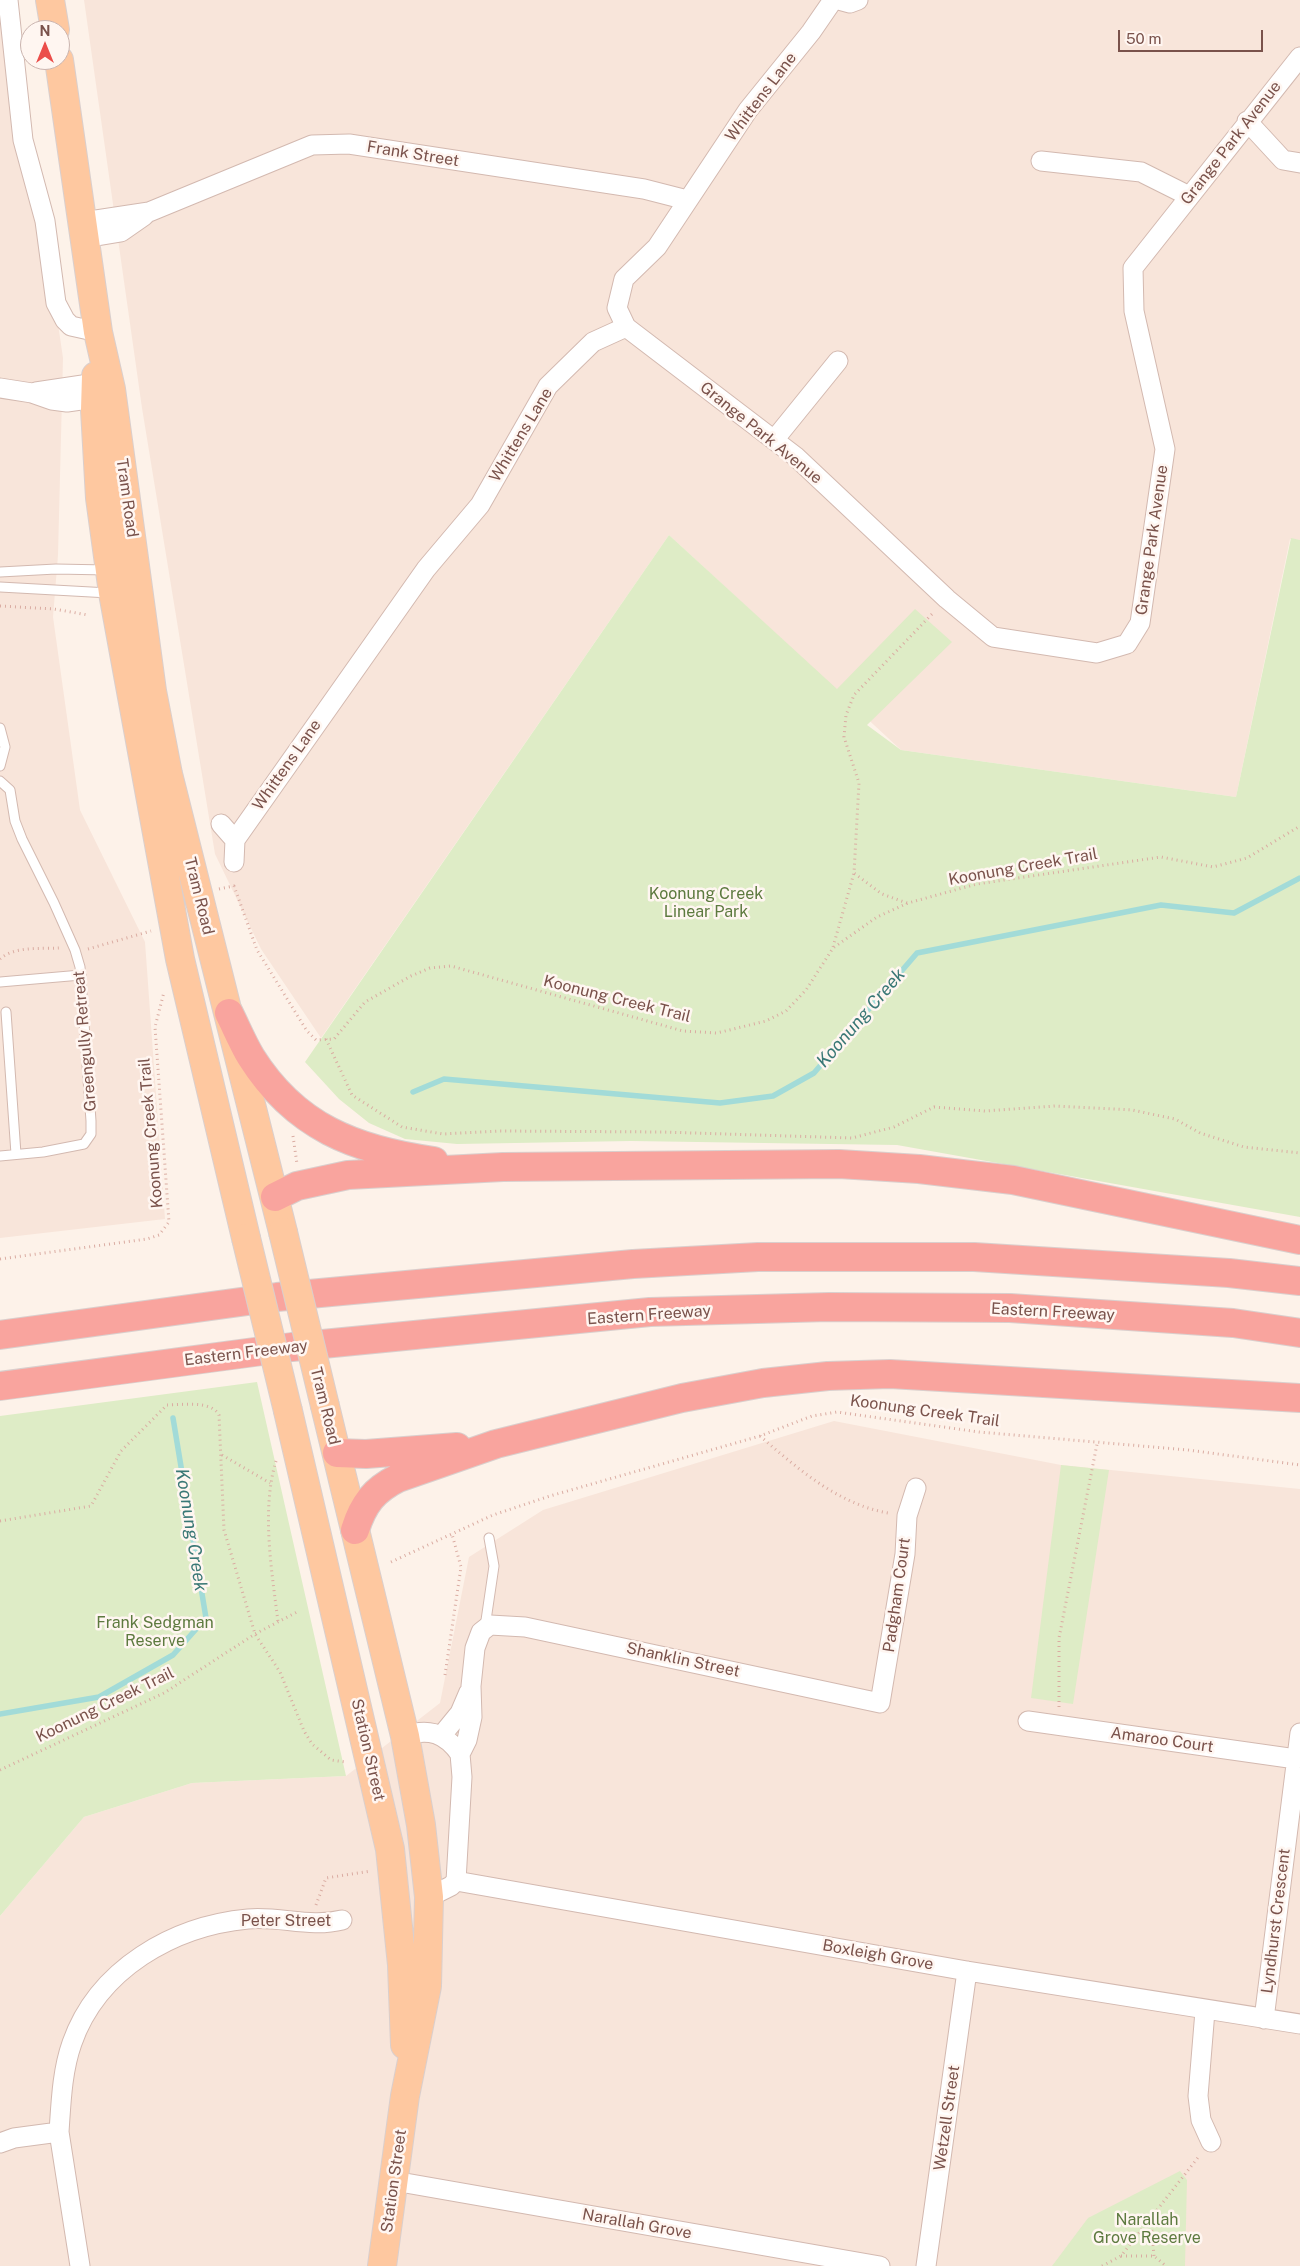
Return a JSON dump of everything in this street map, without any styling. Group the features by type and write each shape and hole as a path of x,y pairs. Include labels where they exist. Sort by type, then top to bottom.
{"highway":[{"path":"229,1013 250,1056 276,1092 300,1115 323,1130 364,1146 401,1155 444,1162 503,1167"},
{"path":"275,1197 297,1186 348,1176 503,1167 839,1164 919,1169 1013,1180 1300,1240"},
{"path":"0,1335 277,1297 633,1264 758,1257 974,1257 1229,1273 1300,1281"},
{"name":"Eastern Freeway","path":"0,1386 292,1347 650,1312 829,1307 1010,1308 1233,1323 1300,1333"},
{"path":"354,1530 368,1498 384,1485 496,1444 682,1398 763,1383 858,1374 928,1375 1300,1398"},
{"path":"337,1453 375,1454 496,1444"}],"main road":[{"path":"50,0 53,20"},
{"name":"Tram Road","path":"60,70 98,332 101,390 100,498 112,582 180,959 288,1411"},
{"name":"Tram Road","path":"101,390 139,580 152,691 166,765 275,1197 337,1453"},
{"path":"112,582 139,580"},
{"path":"246,1238 260,1214 275,1197"},
{"path":"288,1411 303,1435 319,1447 337,1453"},
{"name":"Station Street","path":"288,1411 374,1771 390,1849 383,1874 402,1974 405,2096"},
{"name":"Station Street","path":"337,1453 405,1736 422,1825 429,1897 427,1986 405,2096 382,2266"},
{"path":"390,1849 395,1799 391,1766 394,1752 405,1736"},
{"path":"383,1874 416,1895 429,1897"}],"street":[{"path":"8,0 23,140 45,221 56,302 70,326 98,332"},
{"name":"Whittens Lane","path":"235,840 426,569 480,505 548,386 593,342 626,327 617,308 624,279 657,247 748,110 811,32 833,0"},
{"path":"839,0 850,3 858,0"},
{"name":"Grange Park Avenue","path":"626,327 795,456 946,599 992,637 1097,653 1127,644 1140,623 1165,449 1134,311 1133,268 1300,57"},
{"path":"1247,122 1283,160 1300,163"},
{"name":"Frank Street","path":"84,230 121,232 148,212 312,145 330,144 349,144 644,189 687,200"},
{"path":"1041,161 1140,172 1189,196"},
{"path":"774,440 838,361"},
{"path":"0,388 32,393 52,400 67,402 101,390"},
{"path":"221,824 235,840 234,862"},
{"name":"Padgham Court","path":"880,1703 905,1554 907,1516 916,1488"},
{"name":"Shanklin Street","path":"485,1628 496,1624 525,1627 880,1703"},
{"path":"429,1897 451,1886 456,1881 462,1777 460,1754 467,1740 472,1717 471,1686 475,1648 479,1636 485,1628"},
{"path":"442,1735 460,1713 471,1686"},
{"name":"Amaroo Court","path":"1028,1721 1296,1760"},
{"path":"405,1736 417,1732 442,1735 460,1754"},
{"name":"Lyndhurst Crescent","path":"1264,2019 1300,1733"},
{"name":"Boxleigh Grove","path":"456,1881 968,1971 1206,2011 1300,2024"},
{"name":"Peter Street","path":"80,2266 59,2132 63,2081 72,2043 82,2020 97,1998 137,1957 189,1930 249,1919 308,1923 329,1923 342,1920"},
{"name":"Wetzell Street","path":"926,2266 968,1971"},
{"path":"1206,2011 1198,2096 1201,2120 1211,2142"},
{"path":"0,2143 14,2138 59,2132"},
{"name":"Narallah Grove","path":"394,2182 880,2266"}],"lane":[{"path":"0,572 56,569 112,582"},
{"path":"0,587 112,582"},
{"path":"0,728 5,747 0,766"},
{"name":"Greengully Retreat","path":"0,780 10,790 15,822 72,942 81,975 91,1134 84,1144 73,1147 0,1156"},
{"path":"0,982 81,975"},
{"path":"6,1012 16,1154"},
{"path":"485,1628 494,1566 489,1538"}],"path":[{"path":"833,948 854,873 859,783 844,737 846,716 854,695 946,599"},
{"path":"0,606 54,610 88,615"},
{"name":"Koonung Creek Trail","path":"326,1038 334,1039 365,1002 411,976 430,968 451,966 683,1030 717,1033 766,1022 786,1010 806,990 833,948 877,918 908,903 977,884 1162,857 1213,867 1247,858 1300,826"},
{"path":"854,873 882,894 908,903"},
{"path":"199,895 234,886 257,950 307,1031 316,1040 326,1038 352,1095 402,1128 443,1134 500,1131 662,1132 852,1138 894,1127 934,1106 985,1111 1055,1106 1132,1110 1174,1119 1200,1133 1244,1147 1300,1153"},
{"path":"141,934 154,930"},
{"name":"Koonung Creek Trail","path":"0,1259 147,1239 160,1235 169,1222 155,1027 166,986"},
{"path":"294,1129 293,1143 298,1168"},
{"path":"0,1521 91,1506 121,1451 167,1405 210,1406 216,1410 219,1415 222,1454 224,1530 255,1634 280,1672 304,1731 312,1744 331,1760 352,1763"},
{"name":"Koonung Creek Trail","path":"391,1562 493,1515 550,1496 760,1436 812,1416 837,1412 980,1432 1097,1444 1188,1450 1300,1465"},
{"path":"760,1436 812,1480 868,1509 907,1516"},
{"path":"1059,1725 1060,1638 1097,1444"},
{"path":"222,1454 270,1483"},
{"path":"277,1456 270,1483 270,1555 278,1622"},
{"path":"444,1675 461,1567 452,1534"},
{"name":"Koonung Creek Trail","path":"0,1770 164,1693 255,1634 297,1612"},
{"path":"308,1923 326,1878 383,1874"},
{"path":"1102,2266 1121,2256 1211,2142"},
{"path":"1151,2219 1154,2256"},
{"path":"1121,2256 1154,2256 1166,2266"}],"shaded area":[{"path":"0,0 10,0 63,358 58,555 53,617 80,810 145,942 165,1219 0,1238"},
{"path":"84,0 1300,0 1300,540 1290,539 1236,797 901,750 669,535 321,1038 261,949 215,854 142,408"},
{"path":"834,1421 1061,1465 1300,1489 1300,2266 0,2266 0,1916 84,1817 192,1783 346,1776 440,1703 469,1557 543,1510"}],"green space":[{"name":"Koonung Creek Linear Park","path":"669,535 837,689 915,609 952,642 867,725 901,750 1236,797 1291,538 1300,540 1300,1217 897,1145 631,1141 457,1144 405,1139 369,1123 339,1099 305,1062"},
{"name":"Frank Sedgman Reserve","path":"257,1382 346,1776 192,1783 84,1817 0,1916 0,1416"},
{"path":"1061,1465 1109,1470 1073,1704 1031,1698"},
{"name":"Narallah Grove Reserve","path":"1180,2171 1187,2180 1185,2266 1052,2266 1088,2218"}],"waterway":[{"name":"Koonung Creek","path":"413,1092 444,1079 720,1103 773,1096 814,1073 917,953 1161,905 1234,913 1300,878"},
{"name":"Koonung Creek","path":"0,1714 99,1697 173,1655 206,1618 173,1418"}]}
